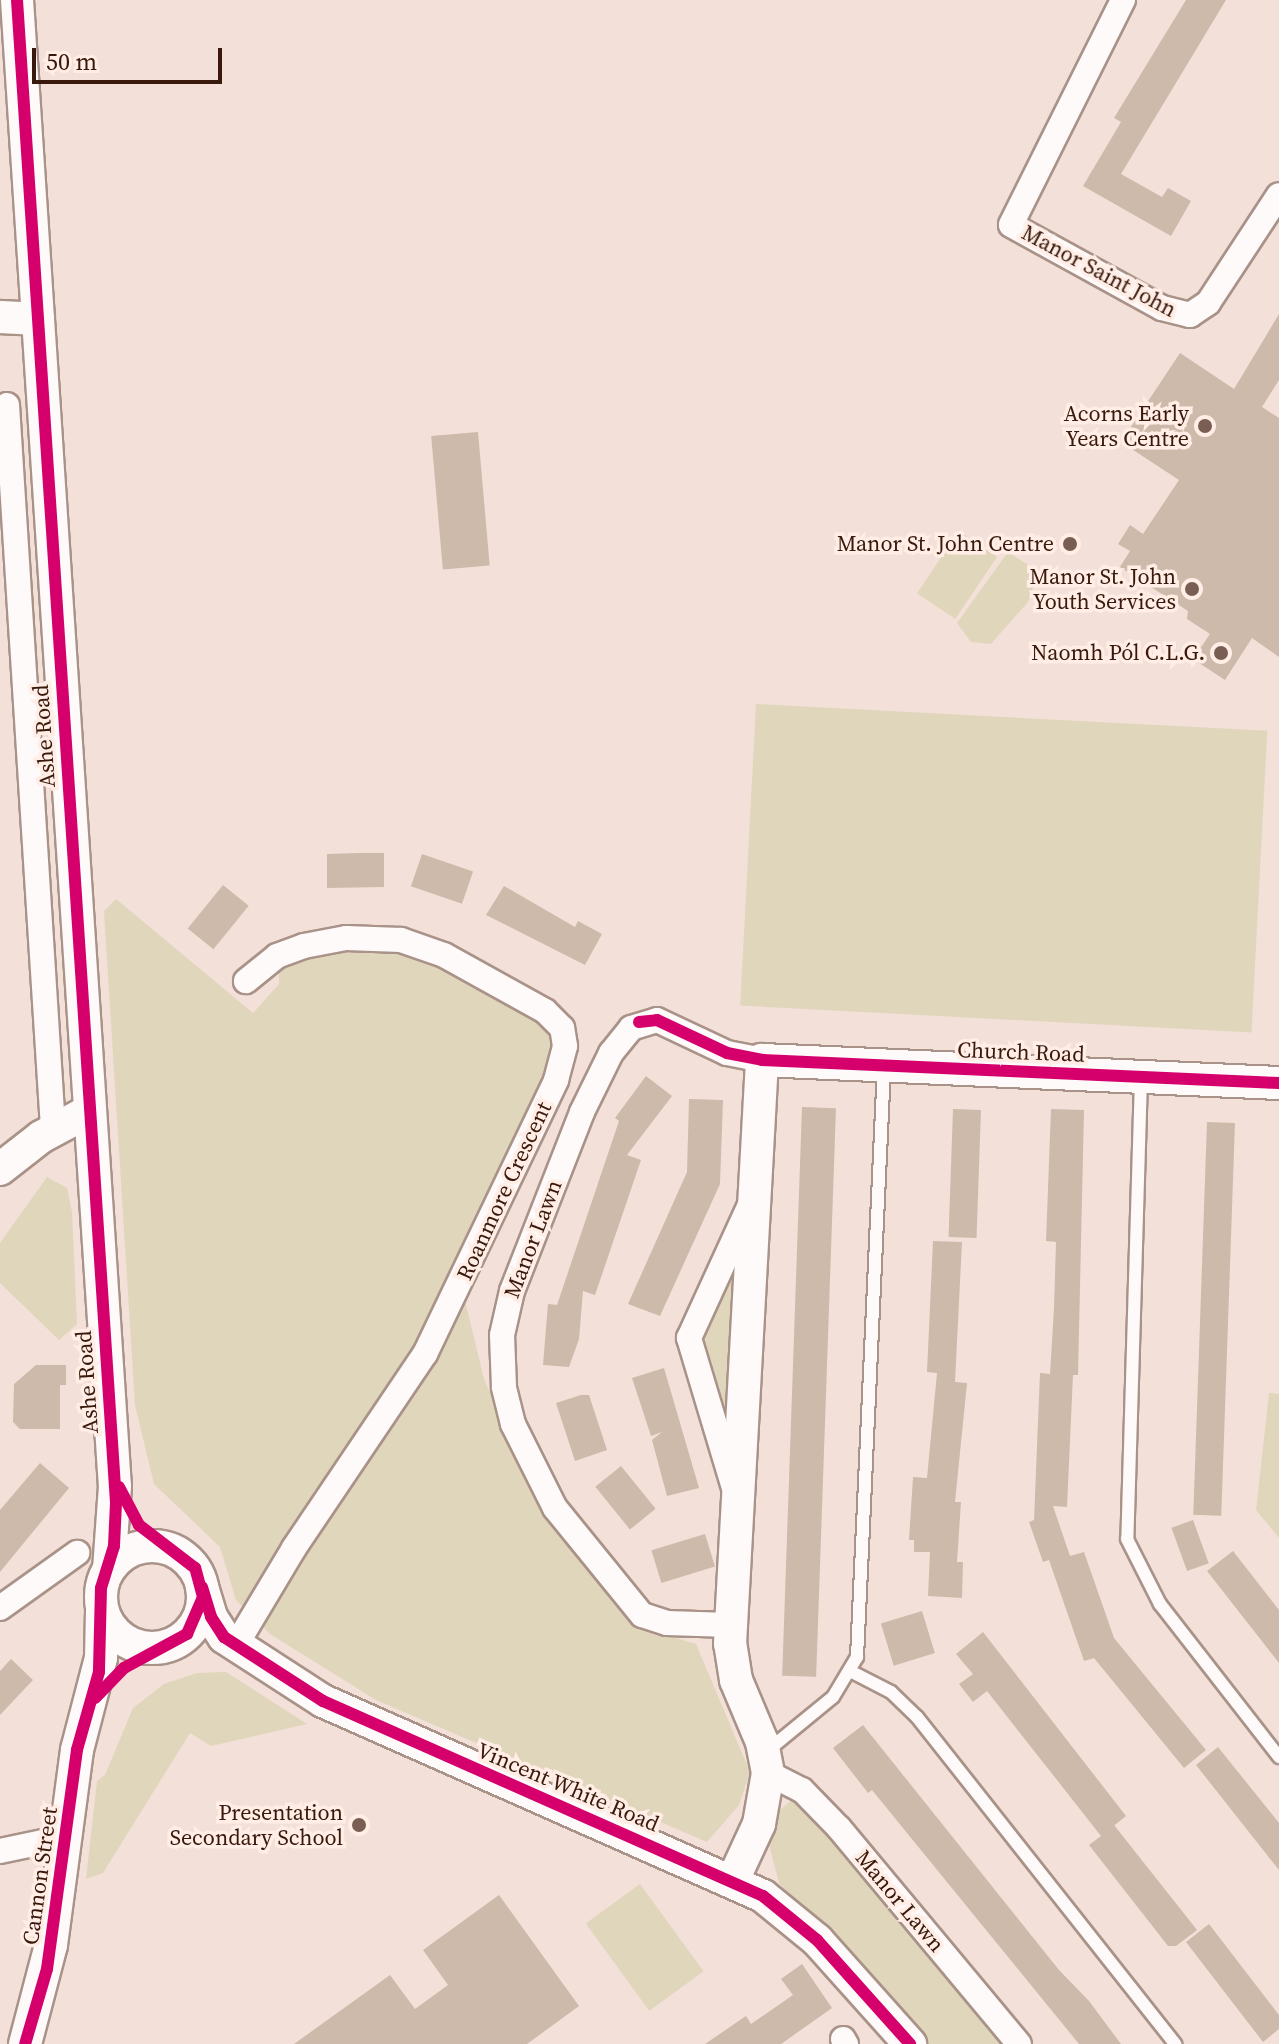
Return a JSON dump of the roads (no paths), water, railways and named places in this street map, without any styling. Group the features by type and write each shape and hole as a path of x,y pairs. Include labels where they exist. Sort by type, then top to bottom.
{"street":[{"name":"Ashe Road","path":"17,0 114,1468 116,1520 109,1569"},
{"name":"Manor Saint John","path":"1123,0 1011,225 1162,308 1190,315 1208,303 1279,195"},
{"path":"0,317 38,319"},
{"path":"7,405 53,1129"},
{"path":"15,520 50,518"},
{"path":"29,734 63,720"},
{"name":"Roanmore Crescent","path":"236,1645 294,1548 425,1354 556,1080 565,1046 562,1028 545,1011 444,955 401,940 346,938 304,946 277,956 246,981"},
{"name":"Manor Lawn","path":"730,1625 667,1623 642,1615 555,1508 513,1424 504,1387 502,1335 512,1291 582,1112 611,1053 631,1028 657,1020 727,1053 762,1060"},
{"path":"733,1880 759,1824 767,1763 736,1680 730,1625 762,1060"},
{"name":"Church Road","path":"762,1060 1279,1083"},
{"path":"0,1169 53,1129 89,1111"},
{"path":"737,1498 689,1338 753,1198"},
{"name":"Ashe Road","path":"114,1468 139,1525 172,1550"},
{"path":"170,1644 199,1617 202,1587 189,1561 172,1550 152,1545 132,1549 109,1569 101,1588 102,1610 119,1637 138,1647 170,1644 215,1638 236,1645"},
{"path":"0,1608 77,1553"},
{"name":"Vincent White Road","path":"202,1587 213,1622 236,1645 367,1723 733,1880 778,1906 817,1940 910,2044"},
{"name":"Cannon Street","path":"25,2044 47,1969 87,1711 101,1658 102,1610"},
{"name":"Cannon Street","path":"87,1711 117,1673 170,1644"},
{"name":"Manor Lawn","path":"767,1763 830,1819 1019,2044"},
{"path":"0,1851 67,1837"}],"lane":[{"path":"767,1763 833,1697 852,1672 860,1631 884,1066"},
{"path":"1141,1077 1127,1539 1150,1589 1279,1757"},
{"path":"852,1672 891,1692 917,1717 1175,2044"}],"place":[{"name":"Acorns Early Years Centre","path":"1205,426"},
{"name":"Manor St. John Centre","path":"1070,544"},
{"name":"Manor St. John Youth Services","path":"1192,589"},
{"name":"Naomh Pól C.L.G.","path":"1221,653"},
{"name":"Presentation Secondary School","path":"359,1825"}]}
